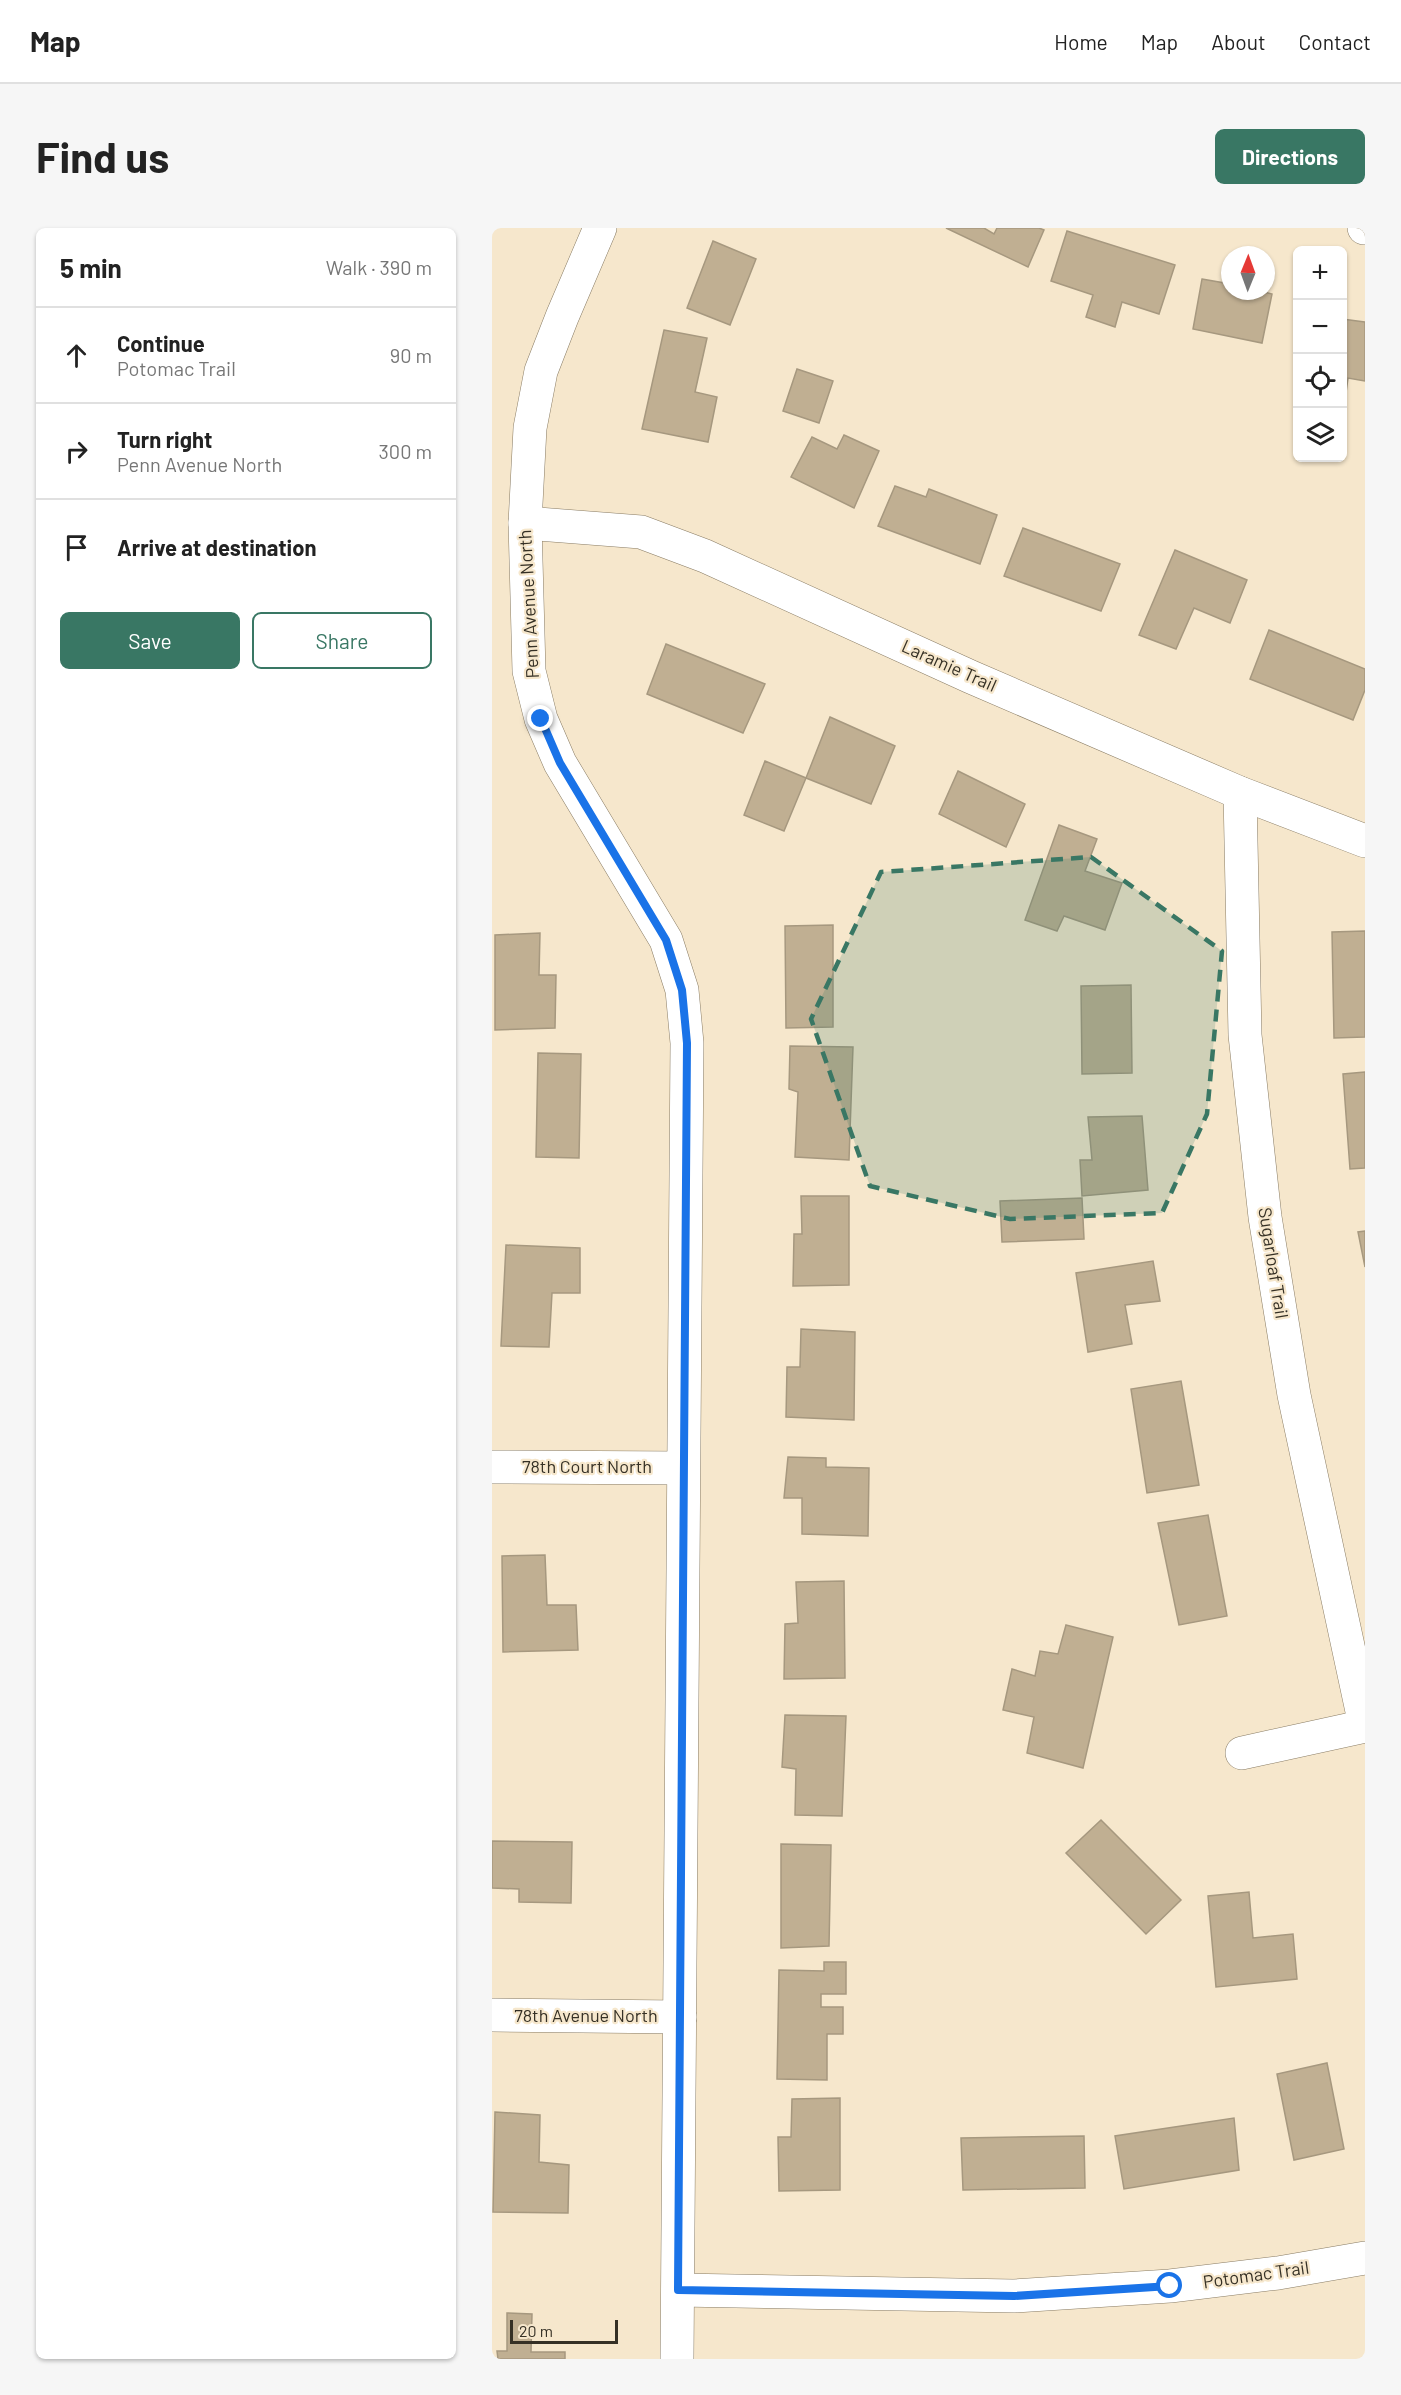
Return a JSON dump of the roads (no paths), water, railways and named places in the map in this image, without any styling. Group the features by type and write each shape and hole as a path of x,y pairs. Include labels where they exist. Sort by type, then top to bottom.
{"street":[{"name":"Penn Avenue North","path":"600,228 561,317 541,371 530,428 525,523 529,671 541,719 560,763 666,940 682,990 687,1043 677,2359"},
{"name":"Laramie Trail","path":"525,523 641,532 705,556 971,677 1240,793 1365,841"},
{"name":"Sugarloaf Trail","path":"1240,793 1245,1035 1264,1217 1293,1395 1365,1726"},
{"name":"78th Court North","path":"492,1467 683,1468"},
{"path":"1242,1753 1365,1726"},
{"name":"78th Avenue North","path":"492,2015 680,2017"},
{"name":"Potomac Trail","path":"678,2290 1014,2296 1170,2286 1278,2273 1365,2258"}]}
